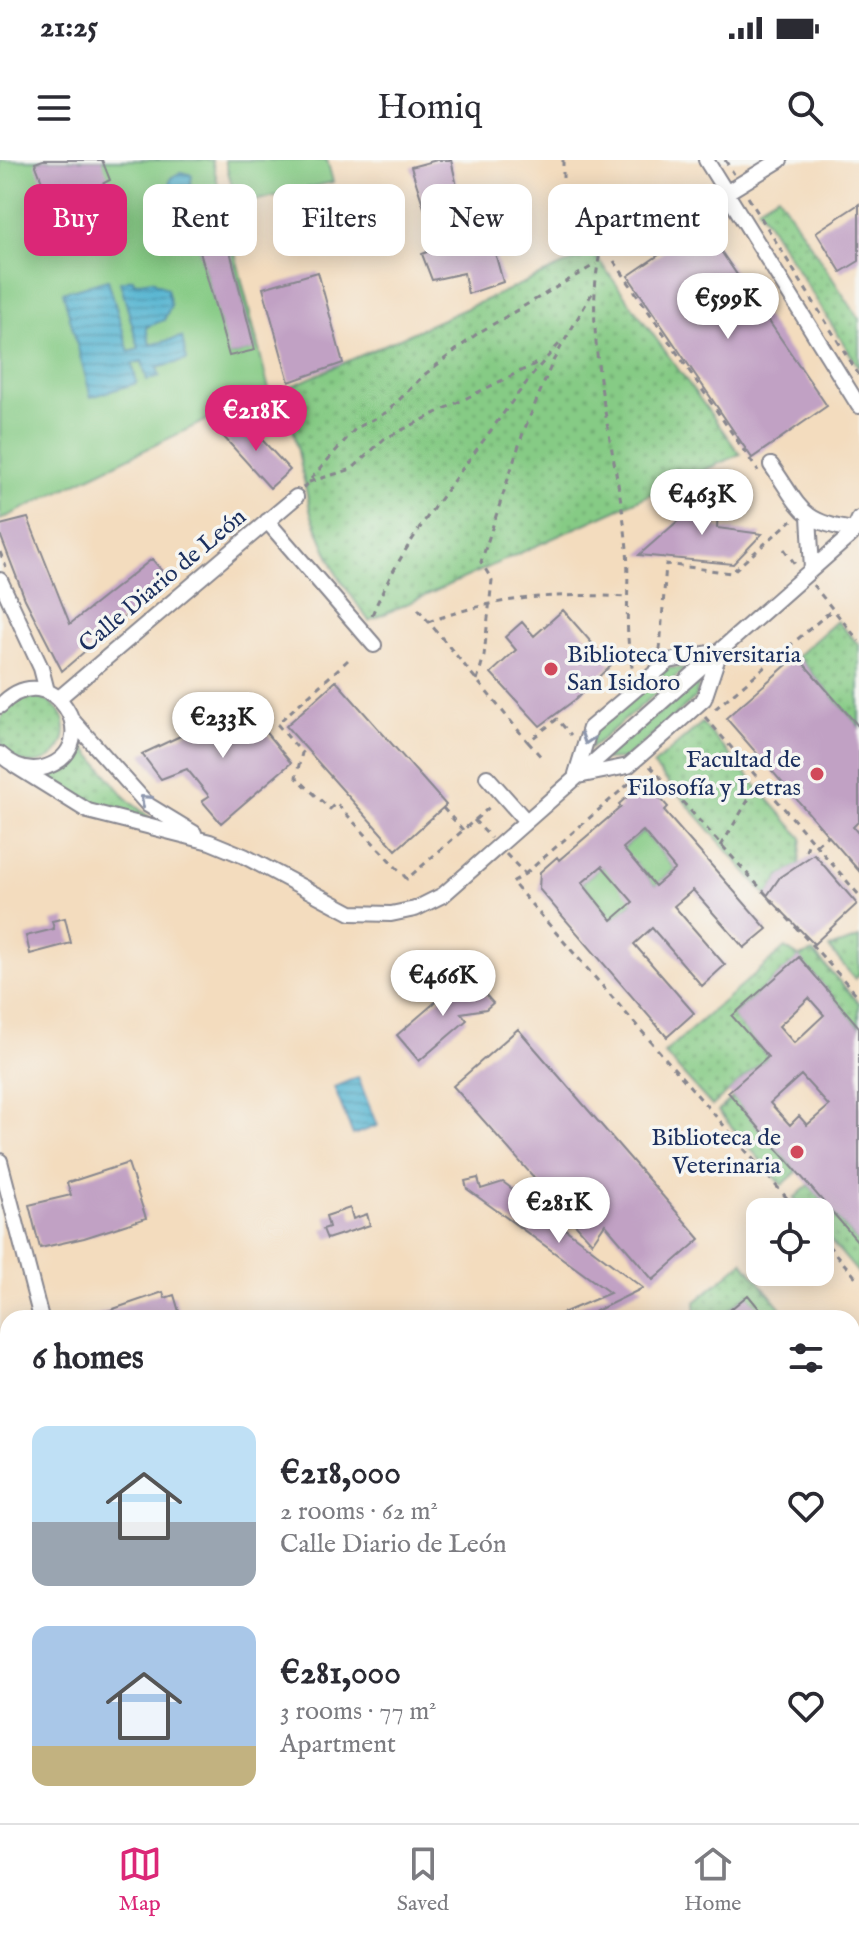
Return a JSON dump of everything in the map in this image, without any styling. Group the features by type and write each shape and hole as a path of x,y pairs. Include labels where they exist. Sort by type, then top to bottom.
{"street":[{"path":"706,160 721,184"},
{"path":"728,192 780,160"},
{"path":"728,196 859,406"},
{"path":"771,465 809,516 828,526 856,529"},
{"name":"Calle Diario de León","path":"53,695 296,497"},
{"path":"807,573 809,516"},
{"path":"267,521 374,645"},
{"path":"5,760 88,811 210,842 244,856 336,908 366,915 415,909 443,895 856,529"},
{"path":"0,580 53,695 72,720 148,805 210,842"},
{"path":"575,776 590,728 669,661 720,651"},
{"path":"575,776 628,766 704,699 720,651"},
{"path":"0,706 21,690 53,695"},
{"path":"5,760 26,769 52,765 70,746 72,720"},
{"path":"487,777 526,821"},
{"path":"0,1161 39,1310"}],"path":[{"path":"563,160 563,179"},
{"path":"725,160 735,176"},
{"path":"744,190 859,375"},
{"path":"599,256 595,288 603,392 627,548 628,653 635,679"},
{"path":"614,261 765,482"},
{"path":"296,497 355,429 387,412 424,375 478,333 597,264"},
{"path":"477,680 484,656 492,580 481,562 523,433 553,361 595,288"},
{"path":"372,615 389,573 545,359 567,336"},
{"path":"308,482 352,469 384,439 545,359"},
{"path":"659,658 666,564 731,573 792,520 797,527"},
{"path":"784,549 807,573 859,641"},
{"path":"428,622 488,603 577,594 628,597"},
{"path":"418,609 543,759"},
{"path":"348,660 277,724 302,753 296,777 330,809 336,803 407,879 492,805"},
{"path":"327,678 332,684"},
{"path":"705,717 859,895"},
{"path":"528,742 557,719 571,735"},
{"path":"650,766 859,997"},
{"path":"721,846 750,797 764,785"},
{"path":"443,808 463,830"},
{"path":"474,820 492,839"},
{"path":"816,845 828,835"},
{"path":"806,851 810,838"},
{"path":"503,852 525,874 512,882 787,1198"},
{"path":"834,1252 859,1281"}],"green space":[{"path":"0,160 212,160 218,184 143,184 143,256 201,256 230,356 255,349 231,256 236,256 269,390 0,520","holes":["108,280 128,352 139,349 152,280 145,326 150,346 181,337 147,379 142,361 131,364"]},
{"path":"225,160 327,160 333,182 273,184 273,196 257,200 257,184 231,184"},
{"path":"778,195 859,319 859,368 758,207"},
{"path":"584,256 596,256 740,454 369,621 337,575 311,514 285,389"},
{"path":"837,621 859,645 859,727 797,656"},
{"path":"668,668 686,668 590,749 595,729"},
{"path":"699,680 696,697 624,759 603,760"},
{"path":"32,697 45,700 55,707 62,717 65,730 62,743 55,753 45,760 32,763 19,760 9,753 2,743 -1,730 2,717 9,707 19,700"},
{"path":"702,723 802,838 799,865 780,876 767,896 653,765"},
{"path":"82,744 128,800 155,822 101,810 48,778 64,770"},
{"path":"643,831 675,869 655,886 636,864 633,902 612,920 582,883 601,867 614,868 622,849"},
{"path":"859,938 859,975 855,979 829,948"},
{"path":"785,948 799,957 813,952 859,1003 859,1027 799,958 732,1015 768,1057 712,1106 664,1053"},
{"path":"733,1097 797,1172 782,1185 718,1111"},
{"path":"809,1185 820,1198 794,1198"},
{"path":"834,1214 859,1243 859,1274 834,1245"},
{"path":"743,1262 746,1266 746,1286 763,1286 782,1310 760,1310 747,1295 729,1310 696,1310 695,1302"}],"water":[{"path":"181,172 192,175 191,184 170,184 171,178"},
{"path":"133,279 134,283 152,280 167,289 171,305 164,320 146,327 150,345 182,337 187,360 157,368 160,376 147,380 142,361 132,364 137,383 91,397 63,292 108,280 129,352 139,349 120,282"},
{"path":"358,1077 377,1126 353,1135 334,1087"}],"building":[{"path":"43,160 102,160 110,180 102,184 43,184 35,163"},
{"path":"437,160 451,160 457,184 421,184 421,198 411,167"},
{"path":"859,204 859,261 841,272 816,232"},
{"path":"201,256 231,256 255,350 229,356"},
{"path":"423,256 496,256 503,282 468,294 464,273 432,280"},
{"path":"657,256 724,256 827,406 752,458 628,276"},
{"path":"318,272 343,363 289,382 263,288"},
{"path":"242,418 290,470 270,488 223,436"},
{"path":"719,485 717,528 762,534 733,564 639,555"},
{"path":"28,518 70,624 152,559 169,579 62,671 25,599 0,534 0,525"},
{"name":"Biblioteca Universitaria San Isidoro","path":"563,610 611,665 576,699 540,726 491,673 516,650 505,637 522,622 534,636"},
{"name":"Facultad de Filosofía y Letras","path":"797,656 859,727 859,821 853,827 859,834 859,871 726,718"},
{"path":"336,681 446,805 396,850 286,726"},
{"path":"244,706 291,763 221,823 202,801 209,796 187,769 161,779 142,754"},
{"path":"636,789 654,791 668,807 664,811 767,929 744,948 693,890 674,906 725,965 702,986 652,928 634,944 694,1013 667,1037 539,889 540,872 557,857 559,860 621,807 619,804","holes":["643,831 675,869 655,886 623,848","602,866 633,902 612,920 582,883"]},
{"path":"814,854 857,904 814,944 767,896 780,877"},
{"path":"65,918 71,943 30,954 26,936 54,929 52,921"},
{"path":"799,957 859,1027 859,1243 834,1214 834,1198 820,1198 728,1092 768,1057 732,1016","holes":["809,998 824,1015 794,1043 779,1026","801,1075 829,1106 807,1125 799,1116 790,1125 770,1103"]},
{"path":"467,974 493,1003 486,1009 461,1013 467,1020 419,1061 397,1035 446,993 449,996 461,986"},
{"path":"518,1029 700,1239 653,1280 605,1224 592,1243 453,1086"},
{"path":"128,1163 146,1218 40,1248 29,1205 71,1195 67,1183"},
{"path":"478,1178 481,1189 503,1182 643,1288 598,1310 570,1310 610,1293 467,1189 465,1181"},
{"path":"350,1208 353,1219 367,1214 370,1225 327,1239 323,1229 329,1227 326,1216"},
{"path":"163,1292 165,1298 174,1295 178,1310 110,1310"},
{"path":"748,1295 760,1310 730,1310"}],"place":[{"name":"Biblioteca Universitaria San Isidoro","path":"551,669"},
{"name":"Facultad de Filosofía y Letras","path":"817,774"},
{"name":"Biblioteca de Veterinaria","path":"797,1152"}]}
